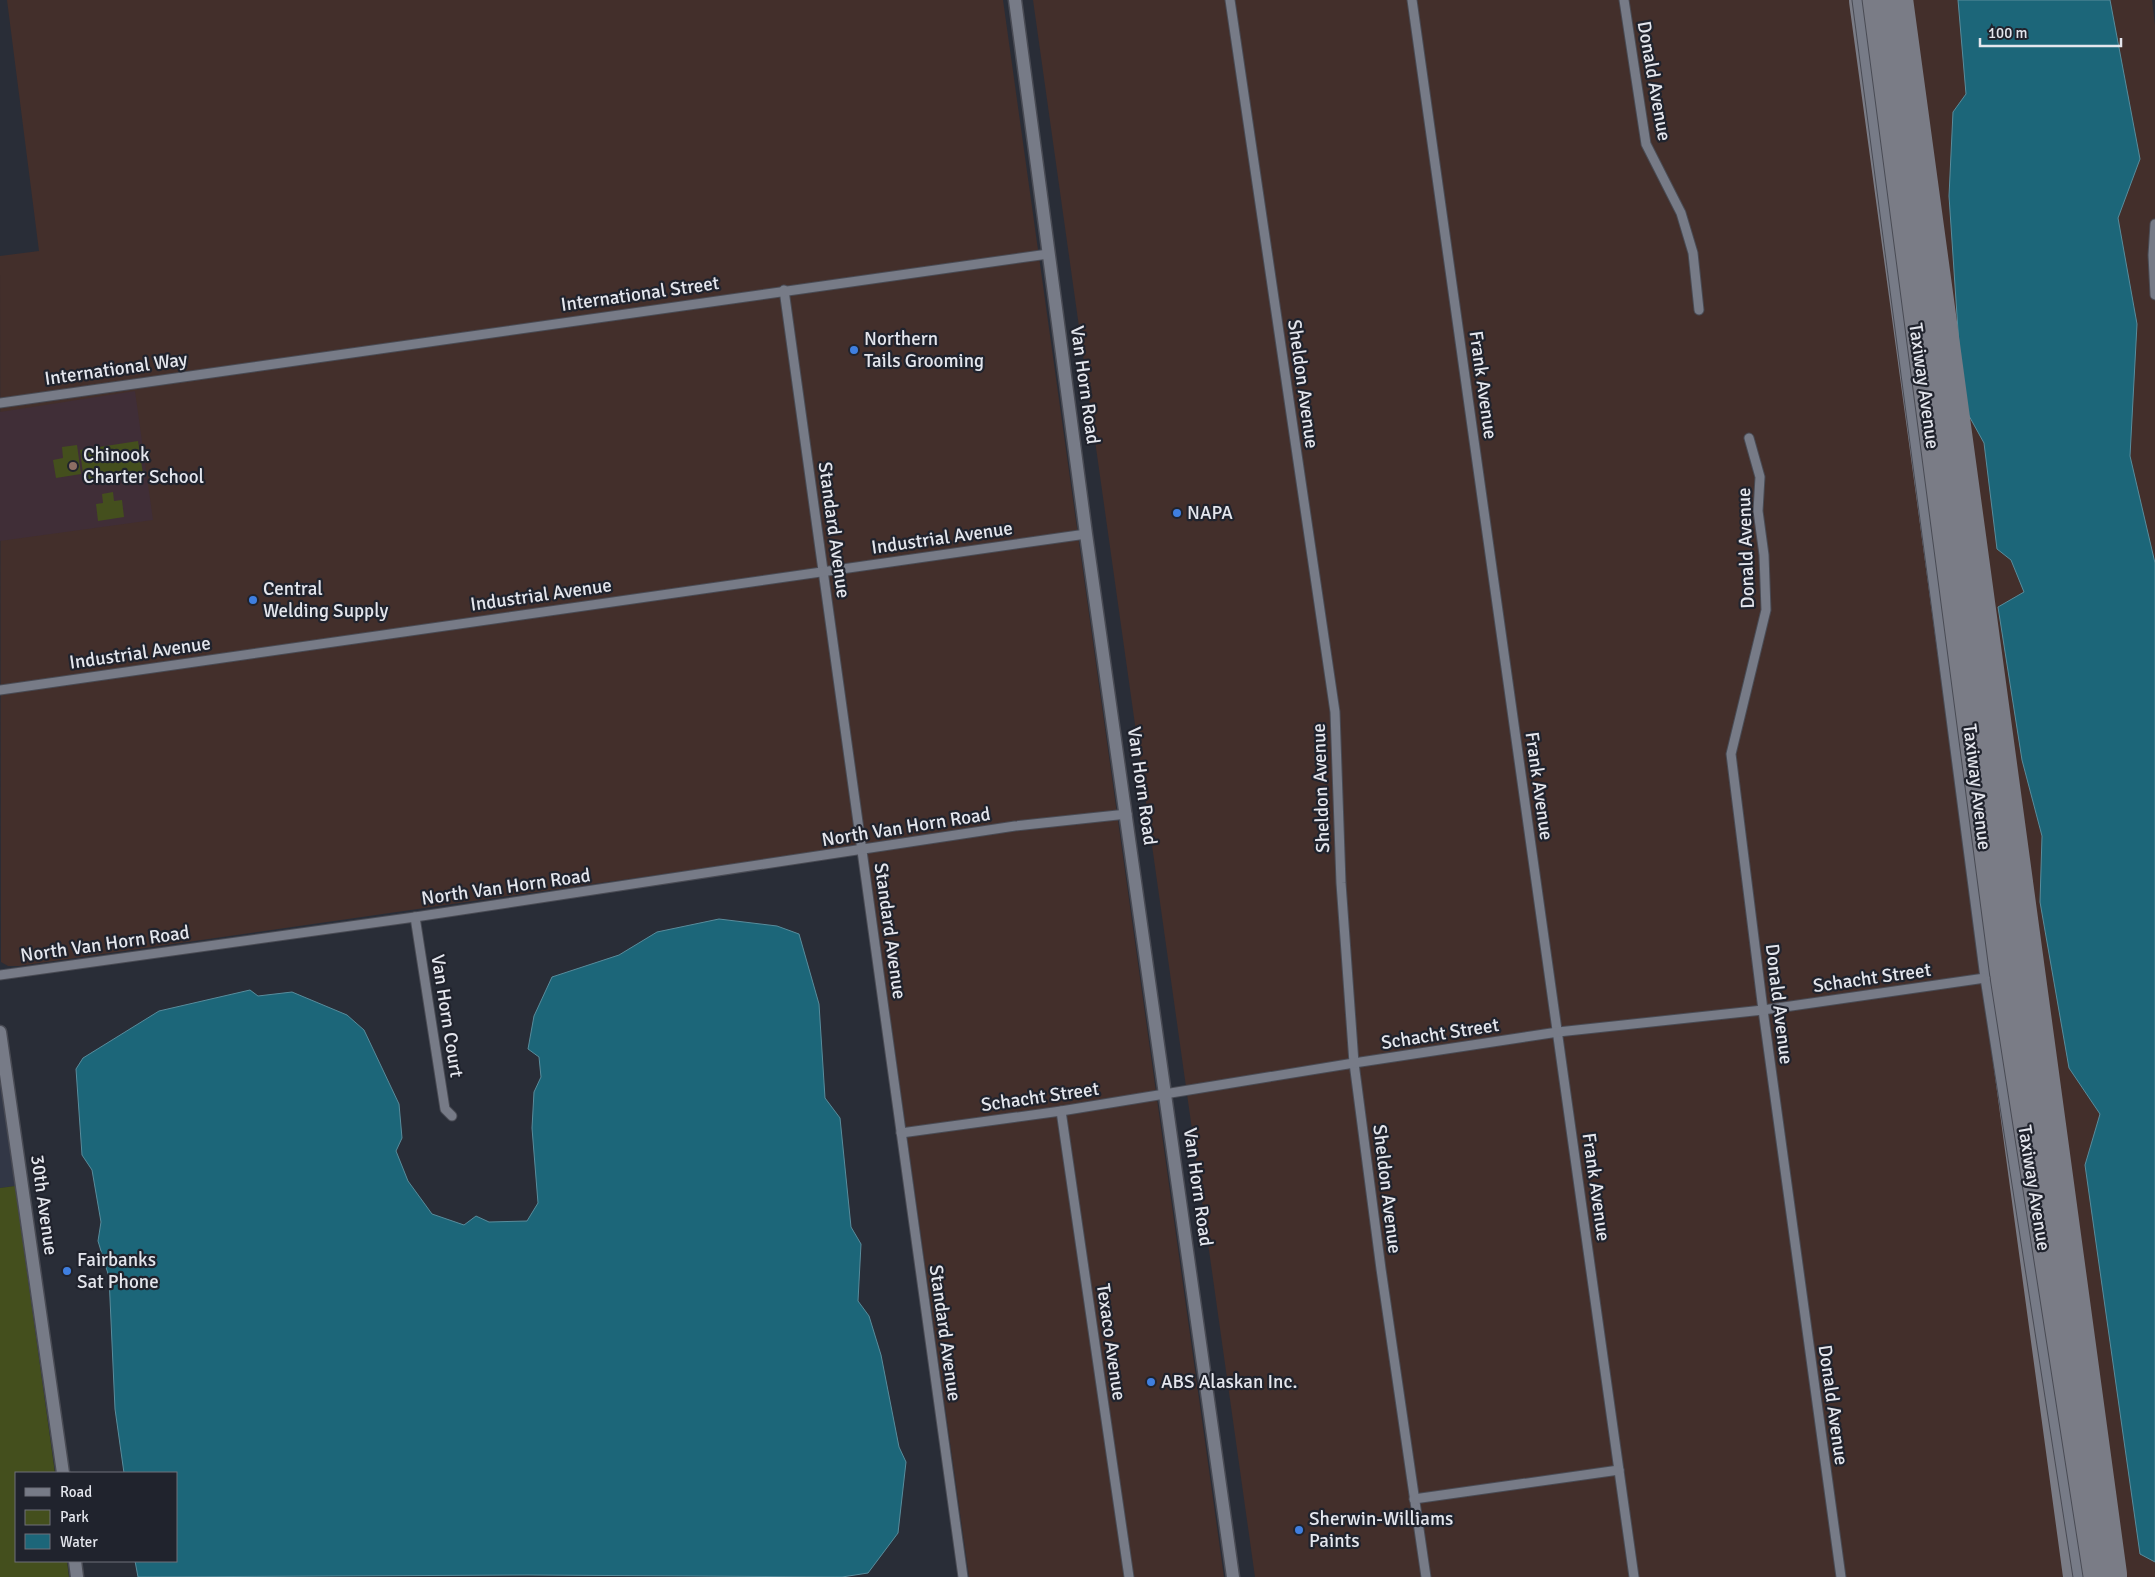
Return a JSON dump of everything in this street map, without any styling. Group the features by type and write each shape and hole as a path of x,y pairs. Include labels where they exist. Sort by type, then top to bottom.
{"main road":[{"name":"Van Horn Road","path":"1016,0 1086,534 1127,814 1233,1577"},
{"name":"30th Avenue","path":"0,1032 63,1472"},
{"path":"75,1562 77,1577"}],"street":[{"name":"Sheldon Avenue","path":"1230,0 1335,712 1341,883 1354,1063 1426,1577"},
{"name":"Frank Avenue","path":"1412,0 1634,1577"},
{"name":"Donald Avenue","path":"1624,0 1646,144 1682,213 1693,253 1699,310"},
{"name":"Taxiway Avenue","path":"1857,0 1986,978 2078,1577"},
{"path":"2155,224 2153,255 2155,295"},
{"name":"International Street","path":"236,368 1048,254"},
{"name":"Standard Avenue","path":"784,290 963,1577"},
{"name":"International Way","path":"0,403 236,368"},
{"name":"Donald Avenue","path":"1749,438 1760,477 1758,511 1764,554 1766,610 1731,754 1763,1010 1841,1577"},
{"name":"Industrial Avenue","path":"0,690 1086,534"},
{"name":"North Van Horn Road","path":"0,975 415,917 862,851 1016,826 1127,814"},
{"name":"Van Horn Court","path":"415,917 445,1109 452,1116"},
{"name":"Schacht Street","path":"901,1133 1062,1111 1558,1032 1763,1010 1986,978"},
{"name":"Texaco Avenue","path":"1062,1111 1129,1577"},
{"path":"1414,1499 1619,1470"}],"shaded area":[{"path":"7,0 1003,0 1224,1577 969,1577 866,845 19,966 8,966 1,962 0,256 39,251"},
{"path":"1033,0 2152,0 2155,25 2155,1577 1255,1577"},
{"name":"Chinook Charter School","path":"135,391 153,520 0,541 0,412"},
{"path":"0,1081 15,1186 0,1188"}],"green space":[{"path":"138,441 143,474 84,482 80,450"},
{"path":"77,445 81,474 56,478 53,460 63,458 62,447"},
{"path":"113,492 114,501 122,500 124,517 98,521 96,504 103,503 102,494"},
{"path":"15,1186 55,1472 15,1472 15,1562 67,1562 69,1577 0,1577 0,1188"}],"water":[{"path":"1958,0 2110,0 2140,159 2118,218 2137,324 2130,456 2155,563 2155,1562 2140,1554 2085,1165 2100,1114 2069,1068 2040,902 2042,836 2022,760 1998,607 2024,592 2011,560 1997,549 1984,443 1963,405 1949,196 1953,112 1966,94"},
{"path":"719,919 777,926 799,934 819,1004 825,1098 840,1118 851,1227 861,1244 858,1301 869,1316 881,1355 899,1447 906,1462 898,1533 868,1573 842,1577 528,1575 138,1577 135,1562 178,1562 178,1472 124,1472 115,1409 109,1277 98,1241 101,1222 92,1170 82,1155 76,1069 83,1058 159,1011 250,990 258,996 292,992 347,1015 364,1030 399,1104 402,1138 396,1151 408,1181 432,1214 464,1225 476,1216 489,1222 527,1221 538,1203 532,1128 534,1092 541,1077 539,1057 528,1049 534,1016 552,977 619,955 657,932"}],"runway":[{"path":"1881,0 2095,1575"}],"place":[{"name":"Northern Tails Grooming","path":"854,350"},
{"name":"Chinook Charter School","path":"73,466"},
{"name":"NAPA","path":"1177,513"},
{"name":"Central Welding Supply","path":"253,600"},
{"name":"Fairbanks Sat Phone","path":"67,1271"},
{"name":"ABS Alaskan Inc.","path":"1151,1382"},
{"name":"Sherwin-Williams Paints","path":"1299,1530"}]}
